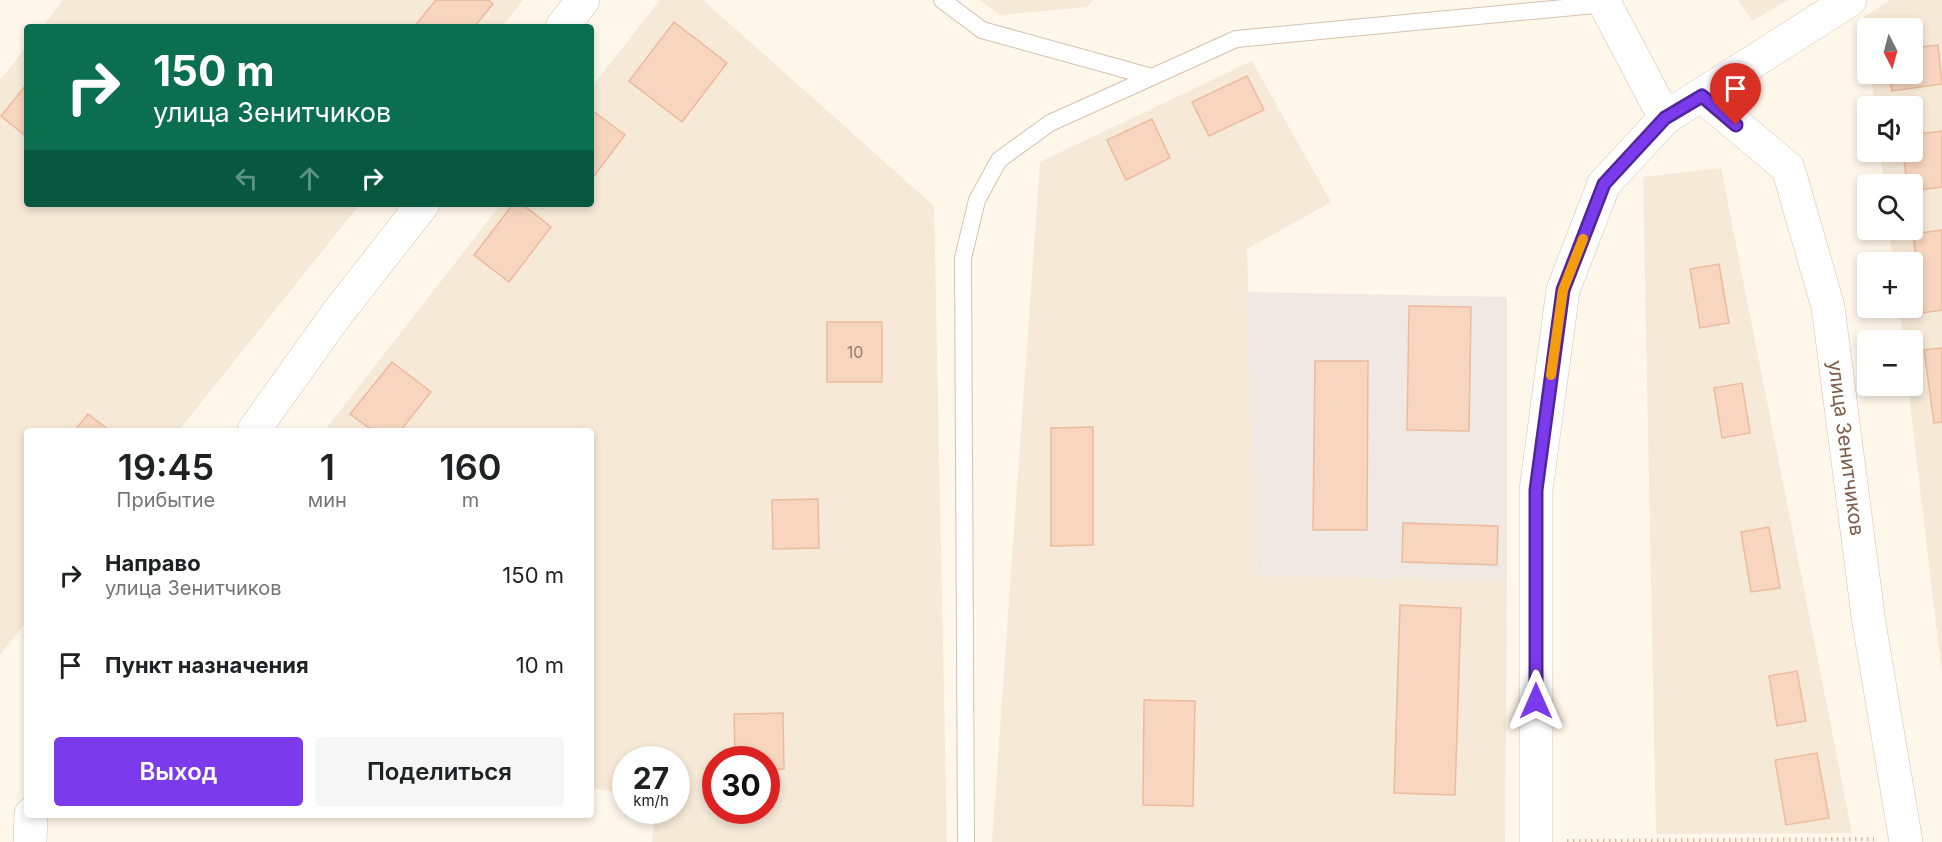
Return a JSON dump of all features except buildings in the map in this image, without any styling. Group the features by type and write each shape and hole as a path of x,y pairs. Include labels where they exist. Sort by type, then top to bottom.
{"street":[{"path":"564,24 583,0"},
{"path":"1536,842 1536,490 1563,290 1604,184 1665,118 1850,0"},
{"path":"1604,2 1665,118"},
{"name":"улица Зенитчиков","path":"1702,96 1788,168 1828,307 1869,623 1905,841"},
{"path":"255,428 336,315 421,207"},
{"path":"30,842 31,818"}],"lane":[{"path":"942,0 982,30 1152,77"},
{"path":"966,842 963,258 977,200 999,160 1050,123 1236,39 1604,2"}],"path":[{"path":"1536,842 1905,841"}],"shaded area":[{"path":"63,0 523,0 504,24 44,24"},
{"path":"660,0 703,0 934,206 947,842 652,842 654,824 690,824 690,746 612,746 612,791 594,788 594,428 327,428 499,207 594,207 594,84"},
{"path":"980,0 1093,0 1087,7 999,15"},
{"path":"1738,0 1788,0 1752,21"},
{"path":"1890,0 1942,0 1942,675 1909,396 1923,396 1923,330 1902,330 1900,318 1923,318 1923,252 1892,252 1890,240 1923,240 1923,174 1883,174 1881,162 1923,162 1923,96 1874,96 1872,84 1923,84 1923,18 1864,17"},
{"path":"24,50 24,207 358,207 181,428 24,428 24,625 0,655 0,80"},
{"path":"1252,61 1331,202 1247,249 1257,576 1507,580 1505,842 992,842 1040,162"},
{"path":"1721,168 1852,833 1656,834 1643,177"},
{"path":"1247,292 1507,297 1507,580 1257,576"}],"slow traffic":[{"path":"1551,375 1563,290 1583,239"}],"route":[{"path":"1536,701 1536,490 1563,290 1604,184 1665,118 1702,96 1736,125"}]}
